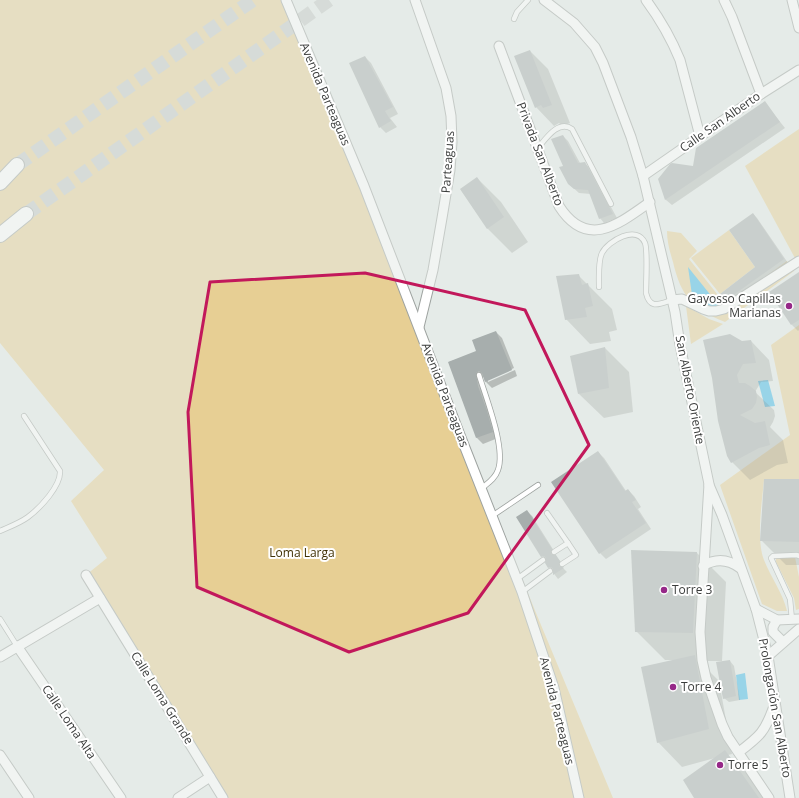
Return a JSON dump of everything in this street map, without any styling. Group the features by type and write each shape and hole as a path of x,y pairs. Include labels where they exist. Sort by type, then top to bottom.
{"main road":[{"path":"0,183 17,165"},
{"path":"0,235 26,214"}],"street":[{"name":"Avenida Parteaguas","path":"286,0 364,186 522,592 554,688 579,798"},
{"name":"Parteaguas","path":"415,0 446,88 451,116 452,142 450,170 441,226 433,270 419,327"},
{"name":"San Alberto Oriente","path":"544,0 574,23 595,47 604,63 631,137 643,176 672,300 709,484 700,632 702,660 706,678 725,731 769,798"},
{"path":"646,0 660,20 680,60 700,136"},
{"path":"724,0 732,17 761,94"},
{"path":"792,0 799,28"},
{"name":"Privada San Alberto","path":"499,46 559,206 567,218 578,226 591,230 609,228 618,224 650,202"},
{"name":"Calle San Alberto","path":"643,176 761,94 799,70"},
{"path":"672,300 682,299 709,311 724,309 799,261"},
{"name":"Prolongación San Alberto","path":"709,484 722,515 756,609 768,656 790,798"},
{"path":"703,566 710,562 724,560 740,568"},
{"name":"Calle Loma Grande","path":"86,575 223,798"},
{"path":"0,657 100,598"},
{"path":"756,609 777,620 796,619"},
{"path":"777,620 773,627 773,632 783,642"},
{"path":"768,656 799,628"},
{"name":"Calle Loma Alta","path":"18,646 120,798"},
{"path":"739,752 761,734 770,717 775,703"},
{"path":"0,755 29,798"},
{"path":"178,798 210,777"}],"lane":[{"path":"514,19 517,12 528,0"},
{"path":"537,149 553,132 562,126 568,126 572,129 612,204"},
{"path":"599,287 602,253 611,243 627,235 634,234 642,238 646,246 646,293 648,300 651,304 656,304 672,300"},
{"path":"479,375 495,425 501,457 495,477 482,488"},
{"path":"0,531 28,517 37,509 55,487 60,477 60,471 24,416"},
{"path":"492,516 538,485"},
{"path":"547,513 576,555 562,564"},
{"path":"554,552 568,543"},
{"path":"796,619 790,600 771,559 774,556 799,556"},
{"path":"517,579 543,560"},
{"path":"522,592 550,571"},
{"path":"0,619 18,646"}],"highlighted area":[{"path":"365,273 525,310 589,445 468,613 349,652 197,587 188,412 210,282"}],"green space":[{"name":"Loma Larga","path":"0,0 281,0 419,324 613,798 224,798 86,575 107,558 71,501 104,470 0,343"},
{"path":"799,129 799,258 796,260 745,166"},
{"path":"729,230 755,267 720,294 691,258"},
{"path":"667,231 681,233 697,251 689,259 726,305 787,261 794,271 725,322 704,312 690,300 684,292 676,274 669,247"},
{"path":"686,306 709,319 723,324 691,344"},
{"path":"799,325 799,479 764,480 761,510 760,542 764,560 783,598 787,611 777,611 762,604 720,485 790,435 771,345"},
{"path":"776,557 795,557 799,577 799,609 796,610 794,598 776,562"}],"water":[{"path":"688,267 721,308 711,310 692,295"},
{"path":"768,380 775,406 765,407 758,381"},
{"path":"745,673 748,699 739,700 736,675"}],"building":[{"path":"530,50 552,105 543,108 541,105 535,108 514,56"},
{"path":"365,56 393,107 385,111 391,121 379,128 349,63"},
{"path":"765,101 780,122 665,200 658,179 670,164 693,166 696,148"},
{"path":"563,135 578,163 585,162 613,214 599,219 588,190 574,189 568,184 559,167 563,166 551,139"},
{"path":"477,177 504,217 487,229 460,189"},
{"path":"753,213 784,259 725,301 720,294 755,267 729,230"},
{"name":"Gayosso Capillas Marianas","path":"799,272 799,320 791,325 769,292"},
{"path":"579,274 582,285 588,283 593,306 585,308 587,317 565,320 556,276"},
{"path":"496,331 512,370 485,382 482,373 479,371 476,373 478,386 493,432 476,438 448,362 476,351 472,340"},
{"path":"730,334 742,341 751,340 756,363 743,364 737,375 739,383 745,383 750,386 756,391 757,397 756,403 752,409 740,415 755,423 765,421 770,445 759,448 731,463 727,456 718,421 712,378 703,340"},
{"path":"605,347 609,388 578,394 570,356"},
{"path":"598,451 625,491 628,489 636,500 632,502 646,523 599,554 551,482"},
{"path":"764,479 799,479 799,542 760,541"},
{"path":"527,510 552,549 551,554 556,555 560,561 559,566 564,568 553,575 553,569 551,567 548,568 545,563 546,558 544,556 541,557 516,517"},
{"name":"Torre 3","path":"631,550 697,552 693,633 635,632"},
{"name":"Torre 4","path":"695,655 709,729 657,743 641,667"},
{"path":"730,660 736,696 723,699 716,662"},
{"name":"Torre 5","path":"725,750 759,798 694,798 683,780"}],"tunnel":[{"path":"17,165 253,0"},
{"path":"26,214 329,0"}],"place":[{"name":"Gayosso Capillas Marianas","path":"789,306"},
{"name":"Torre 3","path":"664,590"},
{"name":"Torre 4","path":"673,687"},
{"name":"Torre 5","path":"720,765"}]}
